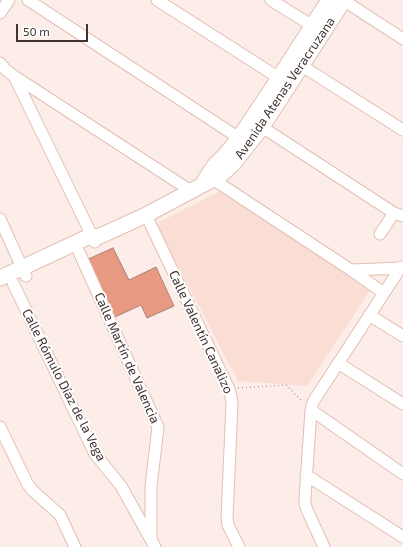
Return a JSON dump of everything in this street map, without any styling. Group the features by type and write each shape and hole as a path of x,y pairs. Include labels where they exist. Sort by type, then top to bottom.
{"main road":[{"name":"Avenida Atenas Veracruzana","path":"24,272 79,252 96,239 146,215 203,183 221,175 234,164 262,127 302,66 329,0"},
{"name":"Avenida Atenas Veracruzana","path":"203,183 214,166 225,156 239,138 280,78 344,0"},
{"name":"Avenida Atenas Veracruzana","path":"4,283 86,238 96,239"}],"street":[{"path":"0,13 9,0"},
{"path":"28,0 239,138"},
{"path":"157,0 280,78"},
{"path":"271,0 318,30"},
{"path":"344,0 403,39"},
{"path":"0,63 14,76 203,183 351,270 384,293"},
{"path":"302,66 403,130"},
{"path":"14,76 96,239"},
{"path":"262,127 399,215 380,234"},
{"name":"Calle Valentín Canalizo","path":"146,215 231,396 232,404 227,518 228,524 240,547"},
{"path":"0,219 24,272"},
{"name":"Calle Martín de Valencia","path":"79,252 158,427 151,486 153,543"},
{"path":"351,270 402,268"},
{"path":"324,547 305,504 311,410 313,402 369,315 402,268"},
{"name":"Calle Rómulo Díaz de la Vega","path":"4,283 95,454 121,486 153,543"},
{"path":"369,315 403,336"},
{"path":"338,363 403,404"},
{"path":"311,410 400,471"},
{"path":"0,427 32,490 60,515 75,547"},
{"path":"306,475 403,537"}],"path":[{"path":"228,389 286,385 311,410"}],"shaded area":[{"path":"222,190 371,289 307,386 238,381 156,224"}],"building":[{"path":"113,248 129,280 156,267 174,306 147,318 141,305 113,318 86,260"}]}
